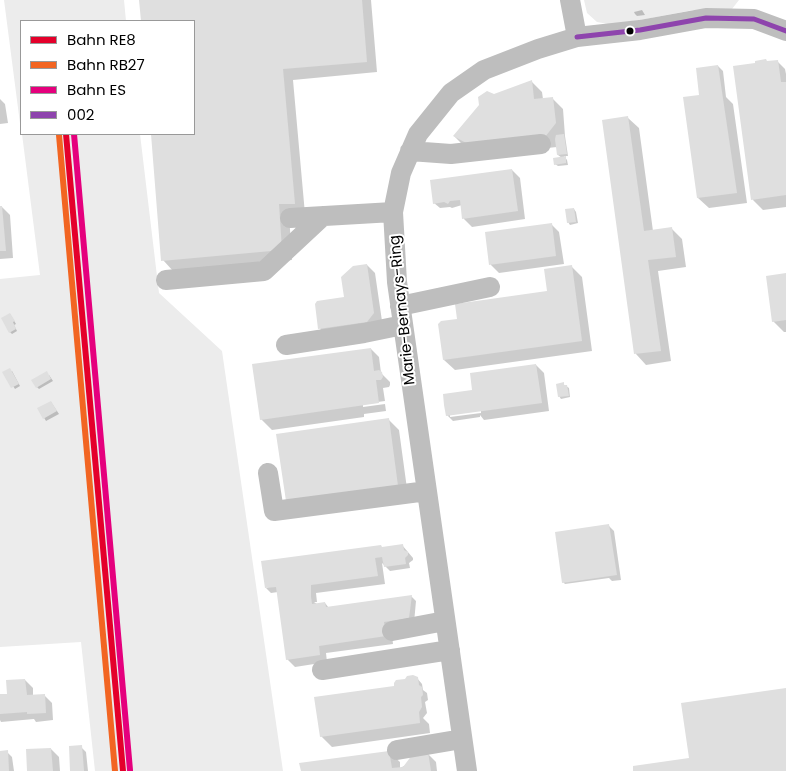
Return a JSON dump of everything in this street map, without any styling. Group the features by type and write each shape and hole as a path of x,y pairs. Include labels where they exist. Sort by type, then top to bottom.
{"street":[{"path":"570,0 577,37"},
{"name":"Marie-Bernays-Ring","path":"467,771 397,282 393,212 401,173 410,151 418,134 451,93 484,70 538,49 577,37 640,30 706,18 754,20 786,32"},
{"path":"410,151 459,153 540,144"},
{"path":"290,218 393,212"},
{"path":"166,280 264,271 323,216"},
{"path":"286,345 401,316 490,287"},
{"path":"268,473 274,510 427,492"},
{"path":"392,631 445,620"},
{"path":"322,670 450,650"},
{"path":"397,750 462,739"}],"shaded area":[{"path":"4,0 124,0 126,20 20,20 20,123"},
{"path":"584,0 739,0 732,9 693,10 614,25 597,22 587,13"},
{"path":"22,135 140,135 159,293 222,351 283,771 95,771 81,642 0,647 0,279 40,275"}],"building":[{"path":"139,0 362,0 367,62 283,69 295,204 279,204 282,250 161,261 151,135 195,135 195,20 141,20"},
{"path":"766,59 767,61 778,60 781,82 786,82 786,195 751,200 733,66 755,63 755,61"},
{"path":"718,65 737,193 697,198 683,97 699,95 696,68"},
{"path":"532,80 534,99 553,97 556,123 545,137 470,145 453,136 479,105 478,97 487,91 494,94"},
{"path":"628,116 644,231 672,227 676,257 648,260 661,351 634,354 602,120"},
{"path":"564,134 567,154 557,155 556,135"},
{"path":"566,156 566,163 554,165 553,158"},
{"path":"512,169 518,211 462,219 460,200 450,201 448,204 444,202 433,204 430,180"},
{"path":"0,206 2,206 6,251 0,251"},
{"path":"574,208 576,222 567,223 565,209"},
{"path":"552,223 556,256 489,265 485,232"},
{"path":"367,264 374,313 367,322 318,329 315,304 317,301 344,297 341,277 353,266"},
{"path":"572,265 582,341 443,360 438,324 441,321 457,319 455,304 547,291 544,269"},
{"path":"786,273 786,320 772,322 766,276"},
{"path":"10,313 15,321 13,322 16,329 9,333 1,318"},
{"path":"371,348 374,371 379,370 382,372 383,377 381,380 376,380 379,403 260,420 252,364"},
{"path":"536,364 542,403 446,416 443,394 472,390 470,373"},
{"path":"10,368 19,384 11,388 2,372"},
{"path":"47,371 51,379 36,388 31,380"},
{"path":"564,382 564,385 567,385 569,396 558,397 556,384"},
{"path":"51,401 57,411 43,419 37,408"},
{"path":"389,418 398,486 286,501 276,434"},
{"path":"609,524 617,575 562,583 555,532"},
{"path":"403,544 404,550 408,552 405,558 406,564 384,567 382,557 375,558 378,576 311,585 311,597 312,604 325,602 326,607 412,595 409,618 384,622 386,636 319,646 320,655 286,660 276,587 265,588 261,561 381,545 382,547"},
{"path":"413,675 418,677 419,685 422,687 422,707 419,712 420,723 320,737 314,697 394,686 396,680 405,679 407,676"},
{"path":"25,679 27,695 45,694 46,713 0,714 0,694 7,694 6,680"},
{"path":"786,688 786,771 633,771 633,766 689,758 681,703"},
{"path":"82,745 84,771 70,771 69,746"},
{"path":"51,748 53,771 27,771 26,749"},
{"path":"8,750 9,771 0,771 0,751"},
{"path":"389,751 392,768 403,767 412,755 428,752 431,771 301,771 299,763"}],"rail line":[{"name":"RB27","path":"59,135 115,771"},
{"name":"RE8","path":"66,135 123,771"},
{"name":"ES","path":"74,135 130,770"}],"transit line":[{"name":"002","path":"577,37 640,30 706,18 754,19 786,31"}]}
